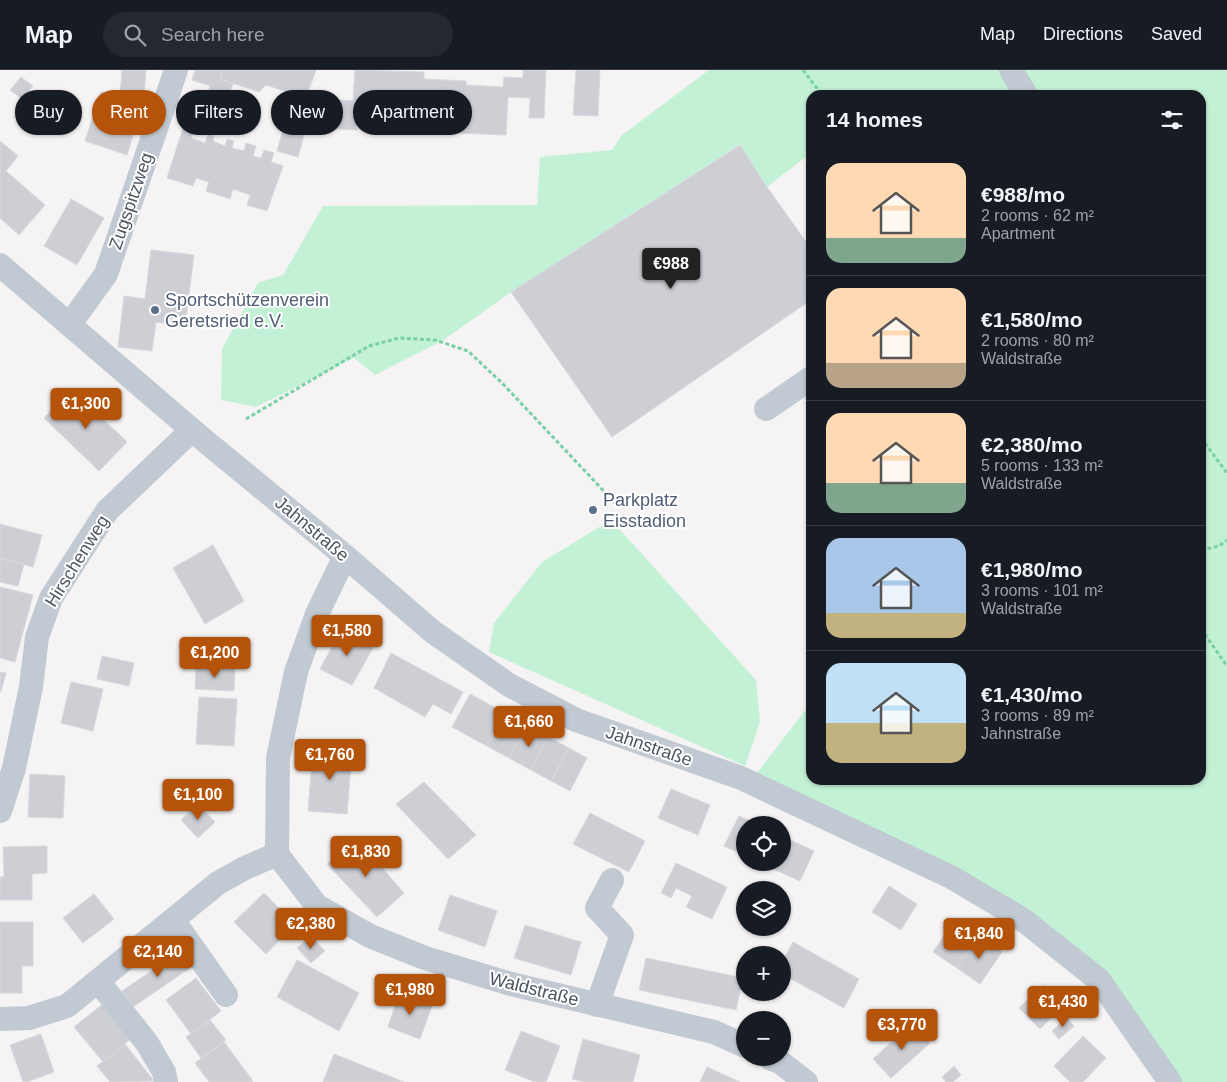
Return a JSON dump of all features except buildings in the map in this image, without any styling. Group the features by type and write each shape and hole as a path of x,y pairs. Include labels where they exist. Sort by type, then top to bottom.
{"street":[{"name":"Zugspitzweg","path":"70,324 106,274 176,70"},
{"path":"1011,70 1023,90"},
{"name":"Jahnstraße","path":"0,265 192,430 345,556 433,632 509,685 576,720 741,778 951,877 1022,919 1099,980 1170,1082"},
{"path":"766,408 806,381"},
{"name":"Hirschenweg","path":"0,811 14,768 31,687 37,637 50,598 107,511 192,430"},
{"path":"0,1019 29,1018 67,1006 218,883 245,868 277,854 278,758 296,672 316,614 345,556"},
{"name":"Waldstraße","path":"277,854 317,906 370,936 424,958 510,984 714,1032 736,1042"},
{"path":"598,1005 622,935 597,908 612,880"},
{"path":"173,920 226,995"},
{"path":"98,981 147,1043 164,1072 166,1082"},
{"path":"785,1066 806,1082"}],"path":[{"path":"803,70 818,90"},
{"path":"246,418 369,346 400,338 435,340 468,351 502,383 615,503"},
{"path":"1206,445 1227,473"},
{"path":"1206,549 1219,546 1227,540"},
{"path":"1206,636 1227,666"}],"green space":[{"path":"709,70 1227,70 1227,1082 1181,1082 1105,975 753,778 806,709 806,785 1206,785 1206,90 806,90 806,157 767,187 739,145 511,292 442,341 375,375 354,358 256,407 221,400 222,349 258,283 283,275 323,206 537,205 540,157 612,150 621,136"},
{"path":"611,520 756,680 760,722 745,766 489,652 494,623 542,562"}],"place":[{"name":"Sportschützenverein Geretsried e.V.","path":"155,310"},
{"name":"Parkplatz Eisstadion","path":"593,510"}]}
